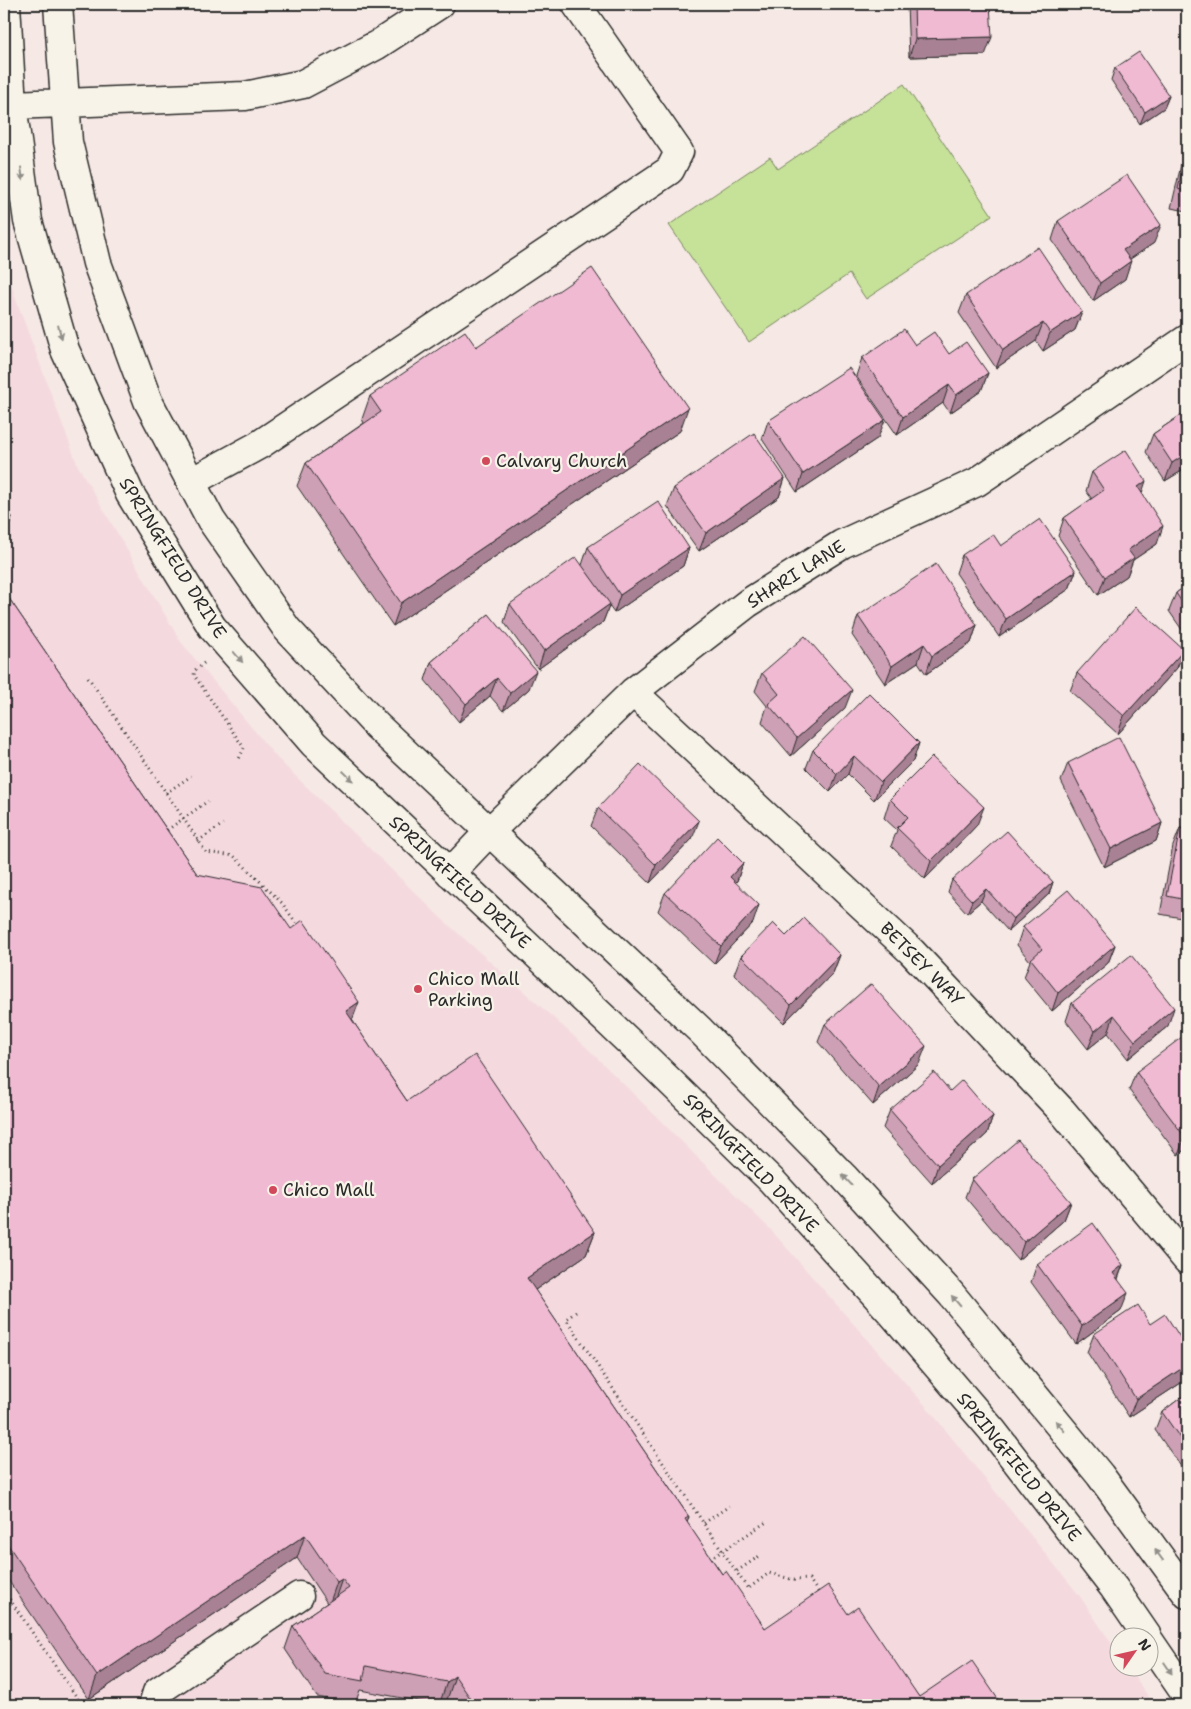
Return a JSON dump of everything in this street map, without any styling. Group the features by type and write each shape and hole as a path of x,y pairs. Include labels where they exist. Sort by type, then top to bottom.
{"street":[{"name":"SPRINGFIELD DRIVE","path":"6,4 12,106 28,221 65,350 130,494 212,628 314,744 643,1055 779,1188 890,1311 992,1430 1114,1588 1140,1626"},
{"path":"58,4 68,142 97,263 148,401 211,520 288,629 377,726 700,1030 857,1191 951,1294 1100,1475 1187,1594"},
{"path":"12,106 245,96 303,84 377,45 440,4"},
{"path":"191,482 258,445 670,170 680,152 576,4"},
{"name":"SHARI LANE","path":"450,873 489,832 633,692 748,603 842,544 977,482 1187,339"},
{"name":"BETSEY WAY","path":"633,692 912,952 1062,1111 1187,1260"},
{"path":"154,1705 157,1692 299,1596"},
{"name":"SPRINGFIELD DRIVE","path":"1158,1653 1187,1696"}],"path":[{"path":"205,662 195,670 194,675 244,748 239,759"},
{"path":"88,677 206,852 234,856 282,903 302,930"},
{"path":"166,793 191,776"},
{"path":"159,836 208,801"},
{"path":"198,841 223,824"},
{"path":"576,1312 566,1319 748,1589 769,1574 794,1580 809,1579 825,1602"},
{"path":"704,1523 729,1506"},
{"path":"709,1560 768,1521"},
{"path":"736,1571 761,1554"},
{"path":"4,1591 80,1702 92,1705"}],"shaded area":[{"path":"4,258 15,297 78,466 181,642 277,758 442,919 584,1045 771,1230 930,1411 1079,1595 1108,1638 1108,1676 1134,1676 1154,1705 4,1705"}],"green space":[{"path":"904,84 992,215 866,299 849,274 749,342 669,225 770,157 778,169"}],"building":[{"path":"914,4 990,4 992,37 915,39"},
{"path":"1139,52 1169,96 1145,112 1115,68"},
{"path":"1187,147 1187,192 1178,189"},
{"path":"1127,175 1161,225 1123,250 1131,261 1100,283 1058,221"},
{"path":"1038,247 1082,312 1050,333 1043,323 1003,350 966,295"},
{"name":"Calvary Church","path":"592,268 688,408 401,603 306,463 381,412 370,396 465,331 476,347"},
{"path":"904,329 915,345 934,332 949,354 966,342 988,373 956,395 949,385 903,417 862,358"},
{"path":"849,368 885,420 803,474 768,421"},
{"path":"1187,411 1187,453 1172,463 1153,434"},
{"path":"754,433 785,478 706,533 674,488"},
{"path":"1126,450 1146,481 1138,487 1163,526 1128,550 1134,558 1105,577 1064,518 1104,490 1092,472"},
{"path":"658,501 689,548 620,595 588,547"},
{"path":"4,504 12,517 4,535"},
{"path":"1040,519 1076,571 1006,619 962,555 993,534 1001,546"},
{"path":"576,557 610,604 544,651 510,604"},
{"path":"936,564 977,625 932,656 924,644 892,666 858,616"},
{"path":"1187,585 1187,610 1176,593"},
{"name":"Chico Mall","path":"4,591 197,874 262,887 291,929 303,920 359,1002 346,1011 407,1101 475,1055 595,1232 527,1278 689,1517 685,1519 722,1574 726,1571 765,1628 828,1585 848,1614 858,1607 919,1697 972,1661 1002,1705 475,1705 455,1676 447,1682 366,1666 363,1681 325,1674 293,1626 349,1588 342,1579 337,1582 305,1535 97,1676 4,1539"},
{"path":"1136,607 1184,650 1124,716 1077,673"},
{"path":"489,614 536,671 510,693 497,678 466,704 431,662"},
{"path":"805,636 852,690 797,738 768,704 779,694 762,673"},
{"path":"869,693 919,743 881,782 854,756 837,774 813,750"},
{"path":"1119,737 1162,823 1111,849 1068,763"},
{"path":"932,757 984,807 931,861 897,828 908,817 890,799"},
{"path":"640,764 699,821 656,865 598,808"},
{"path":"1180,828 1187,829 1187,900 1167,896"},
{"path":"1007,831 1053,882 1013,919 986,889 972,901 952,880"},
{"path":"717,837 743,863 730,877 759,905 721,946 665,893"},
{"path":"1068,890 1115,945 1058,993 1031,959 1042,949 1023,927"},
{"path":"804,918 840,955 791,1005 741,956 773,923 786,936"},
{"path":"1131,955 1174,1008 1135,1041 1114,1015 1095,1031 1072,1003"},
{"path":"871,984 926,1046 879,1087 825,1024"},
{"path":"1182,1037 1187,1045 1187,1135 1185,1137 1136,1072"},
{"path":"934,1072 950,1091 962,1080 993,1116 938,1165 890,1110"},
{"path":"1018,1140 1071,1202 1024,1242 972,1179"},
{"path":"1093,1223 1123,1265 1113,1273 1128,1293 1082,1326 1037,1264"},
{"path":"1138,1305 1150,1324 1165,1314 1187,1348 1187,1365 1136,1399 1094,1334"},
{"path":"1187,1393 1187,1448 1162,1412"}],"place":[{"name":"Calvary Church","path":"486,461"},
{"name":"Chico Mall Parking","path":"418,989"},
{"name":"Chico Mall","path":"273,1190"}]}
